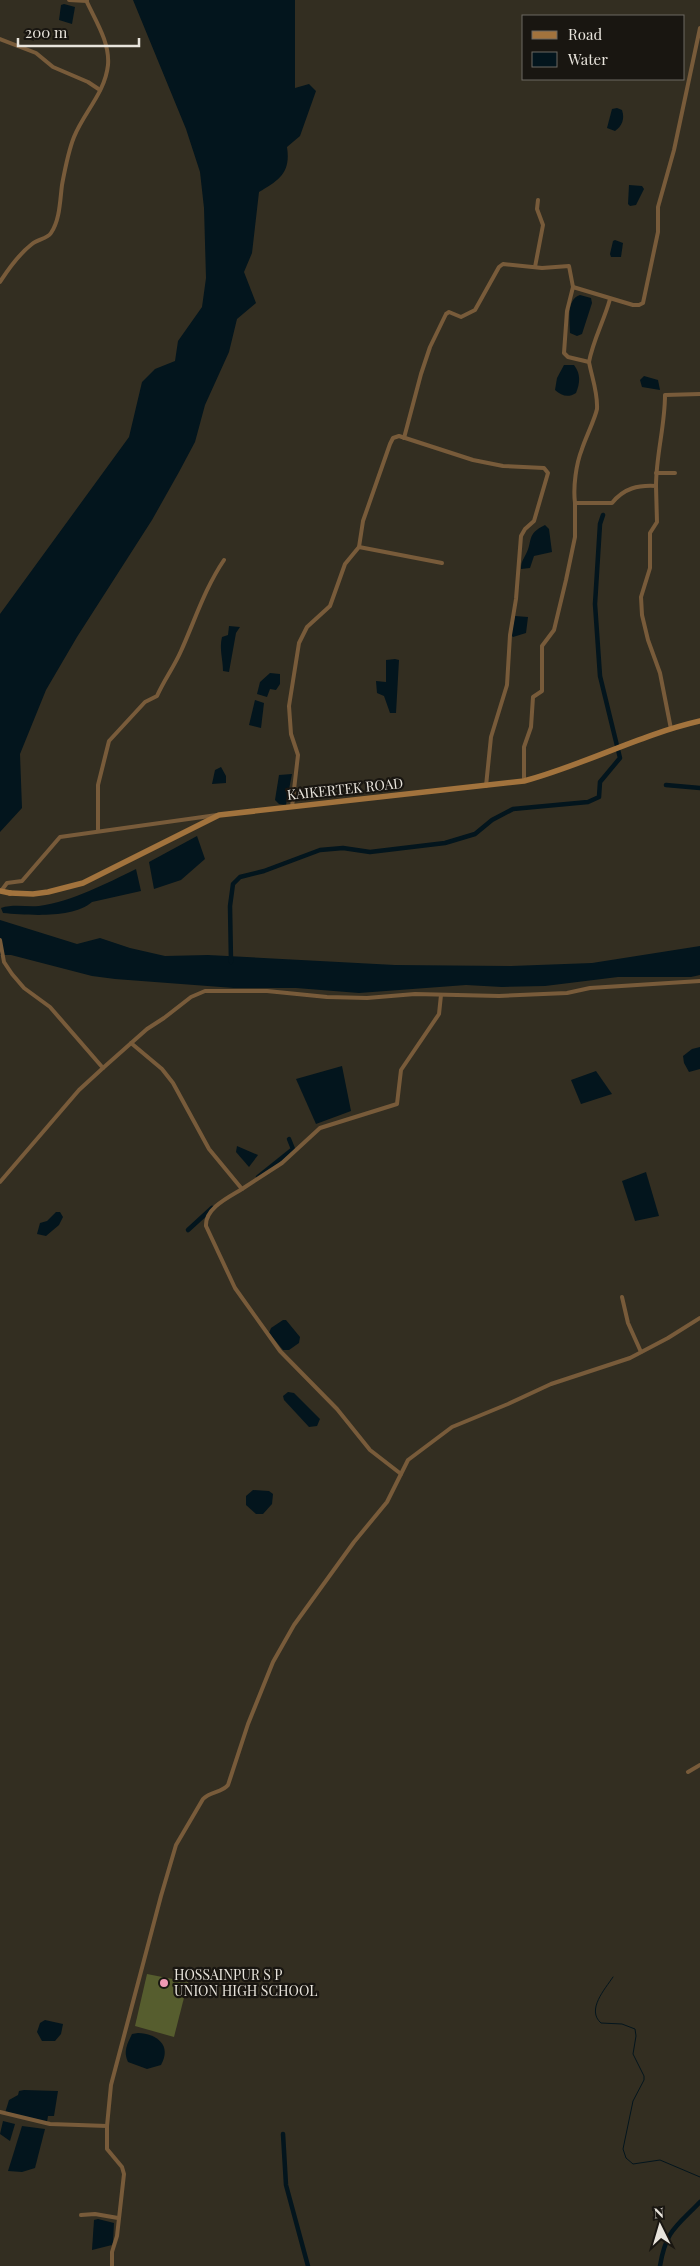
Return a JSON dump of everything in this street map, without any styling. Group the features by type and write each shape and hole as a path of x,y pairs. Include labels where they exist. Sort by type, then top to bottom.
{"main road":[{"name":"KAIKERTEK ROAD","path":"0,892 41,893 83,883 219,814 486,787 524,781 557,772 671,728 700,721"}],"street":[{"path":"0,282 25,249 38,239 46,238 52,233 74,137 100,90 108,64 104,39 86,0 69,0"},
{"path":"573,287 633,305 643,303 658,232 658,207 674,150 700,28"},
{"path":"0,39 36,53 54,67 88,82 100,90"},
{"path":"535,268 543,225 537,209 538,200"},
{"path":"404,438 421,374 443,316 449,312 462,316 468,315 475,310 499,267 504,264 535,268 569,266 573,287 567,312 564,352 568,357 589,362"},
{"path":"524,781 524,747 531,727 533,698 542,692 542,646 554,630 566,580 574,537 577,471 582,448 588,437 590,424 596,412 597,398 589,362 594,342 605,318 610,299"},
{"path":"671,728 660,673 642,615 641,597 650,568 650,534 657,522 656,473 658,446 665,414 665,395 700,394"},
{"path":"292,807 298,755 291,734 289,706 299,643 307,627 330,606 345,564 359,547 364,521 390,444 395,436 473,460 503,466 544,468 548,473 534,521 525,529 522,536 516,599 510,635 507,685 492,737 486,787"},
{"path":"656,473 675,473"},
{"path":"575,503 612,502 619,494 634,486 656,486"},
{"path":"359,547 442,563"},
{"path":"98,831 98,785 109,741 145,702 157,696 164,680 181,653 199,605 224,560"},
{"path":"0,892 4,885 8,883 22,881 60,837 219,814"},
{"path":"0,940 4,962 24,988 50,1006 103,1068"},
{"path":"0,1182 79,1090 148,1029 191,997 205,991 267,991 327,997 367,998 415,994 499,996 567,993 590,988 700,981"},
{"path":"401,1474 370,1450 337,1409 291,1364 235,1288 205,1222 211,1211 242,1188 282,1163 320,1128 397,1104 401,1070 439,1014 441,995"},
{"path":"131,1043 162,1069 172,1083 209,1149 242,1188"},
{"path":"622,1298 628,1323 641,1352"},
{"path":"112,2266 112,2252 118,2236 118,2218 123,2196 124,2174 122,2167 107,2149 111,2085 160,1896 176,1845 206,1795 225,1789 228,1785 248,1724 273,1662 294,1625 354,1542 387,1502 408,1460 452,1427 551,1384 641,1352 700,1318"},
{"path":"688,1772 700,1765"},
{"path":"0,2112 50,2124 107,2126"},
{"path":"81,2215 95,2214 118,2218"}],"green space":[{"path":"147,1974 188,1982 174,2037 135,2026"}],"water":[{"path":"133,0 295,0 295,88 309,84 316,91 300,136 287,147 288,156 285,170 278,179 259,192 252,253 244,272 256,303 237,319 229,352 205,405 195,442 179,472 152,520 77,637 46,690 20,754 22,808 0,832 0,614 129,437 142,382 155,369 175,361 178,341 202,307 206,278 204,208 200,172 186,129"},
{"path":"61,5 75,7 72,24 59,20"},
{"path":"612,109 622,110 623,119 621,125 615,131 607,128"},
{"path":"629,185 642,186 644,189 636,205 630,206 628,204"},
{"path":"613,241 623,243 621,257 611,257"},
{"path":"580,295 591,298 592,303 582,334 577,336 570,333 570,311 573,301"},
{"path":"564,365 574,365 579,375 576,393 568,396 555,390 557,378"},
{"path":"644,376 658,380 660,390 642,387 640,380"},
{"path":"545,525 549,529 552,552 534,556 530,568 521,569 532,535"},
{"path":"515,616 528,617 526,633 513,637 511,635"},
{"path":"229,626 240,627 236,633 229,672 223,671 221,646 222,637 228,635"},
{"path":"386,660 399,660 396,713 390,713 384,696 377,693 376,681 386,682"},
{"path":"270,673 280,674 280,684 276,690 270,689 267,697 257,694 260,682"},
{"path":"255,700 264,703 261,728 249,725"},
{"path":"221,767 226,776 226,783 212,784 215,770"},
{"path":"292,774 286,805 279,804 275,800 279,775"},
{"path":"197,836 205,859 181,880 154,889 149,862"},
{"path":"136,869 141,891 92,902 73,911 49,915 24,915 3,913 1,908 51,904 89,891"},
{"path":"0,920 77,944 100,938 130,948 165,956 208,955 395,965 511,966 592,963 700,946 700,975 691,977 618,977 545,986 502,987 466,985 359,993 296,988 234,988 115,979 92,976 11,955 0,955"},
{"path":"700,1047 700,1069 689,1072 684,1063 683,1056 692,1049"},
{"path":"342,1066 351,1111 316,1124 296,1079"},
{"path":"596,1071 612,1094 581,1104 571,1080"},
{"path":"237,1146 258,1155 249,1167 236,1152"},
{"path":"646,1172 659,1216 635,1221 622,1181"},
{"path":"56,1212 60,1212 63,1217 59,1225 46,1236 37,1234 40,1223 47,1221"},
{"path":"286,1320 300,1337 299,1343 289,1350 283,1350 269,1333 271,1328"},
{"path":"288,1392 294,1393 320,1419 317,1426 309,1427 284,1400 283,1396"},
{"path":"253,1490 269,1491 273,1494 272,1504 263,1514 256,1514 246,1505 246,1496"},
{"path":"45,2020 63,2024 61,2034 55,2041 42,2041 37,2032 40,2023"},
{"path":"138,2033 157,2038 164,2046 165,2052 161,2065 147,2069 128,2062 126,2055 127,2045 132,2034"},
{"path":"19,2091 58,2091 54,2116 48,2116 47,2122 5,2113 9,2100 18,2095"},
{"path":"3,2121 15,2124 10,2141 0,2134"},
{"path":"22,2126 45,2129 35,2168 22,2172 8,2171"},
{"path":"98,2219 114,2223 113,2242 112,2245 92,2250 94,2220"}],"waterway":[{"path":"231,962 230,906 233,884 240,877 264,871 320,850 343,848 370,852 445,843 475,834 492,820 513,809 588,802 599,797 600,782 620,758 600,676 595,604 600,524 603,515"},
{"path":"666,785 700,788"},
{"path":"258,1177 293,1149 289,1139"},
{"path":"188,1230 212,1208"},
{"path":"613,1977 598,2000 595,2012 601,2023 622,2024 635,2029 636,2036 633,2054 644,2076 644,2080 633,2101 623,2149 626,2158 633,2164 660,2160 700,2177"},
{"path":"283,2134 286,2185 308,2266"},
{"path":"660,2266 665,2244 673,2230 700,2202"}],"place":[{"name":"HOSSAINPUR S P UNION HIGH SCHOOL","path":"164,1983"}]}
